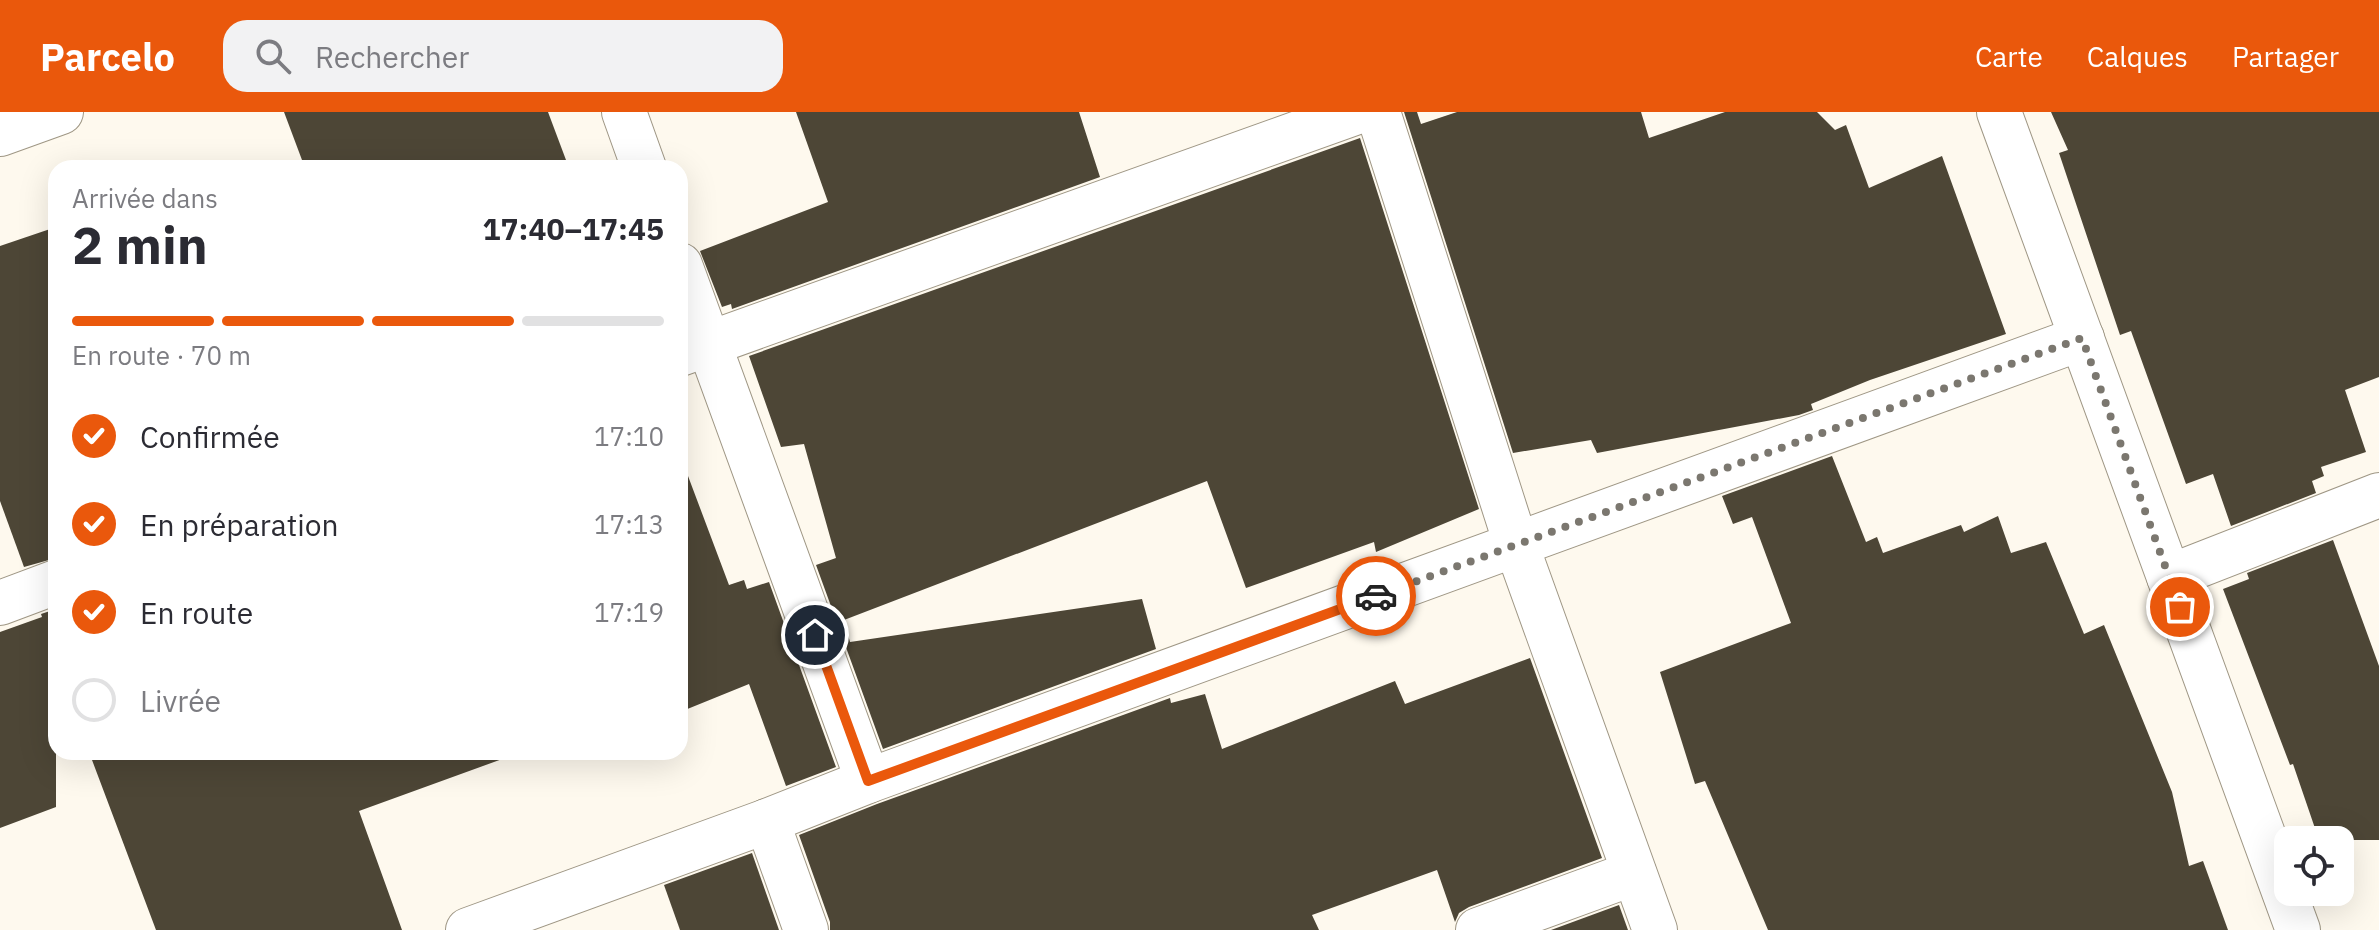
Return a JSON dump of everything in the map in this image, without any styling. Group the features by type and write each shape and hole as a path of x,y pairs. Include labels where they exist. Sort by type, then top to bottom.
{"street":[{"path":"0,134 61,112"},
{"path":"624,112 641,160"},
{"path":"694,349 1357,112"},
{"path":"1378,112 1516,544 1655,930"},
{"path":"1999,112 2298,930"},
{"path":"688,313 694,349 868,781"},
{"path":"468,930 2082,338"},
{"path":"2169,577 2379,495"},
{"path":"0,603 48,585"},
{"path":"767,821 806,930"},
{"path":"1478,930 1634,873"}],"building":[{"path":"284,112 548,112 566,160 302,160"},
{"path":"796,112 1079,112 1100,177 732,309 731,304 722,307 700,251 828,202"},
{"path":"1404,112 1417,112 1421,124 1457,112 1641,112 1649,138 1725,112 1817,112 1835,130 1846,125 1869,188 1942,156 2006,334 1870,380 1811,404 1813,410 1799,415 1597,453 1591,440 1513,453"},
{"path":"2051,112 2379,112 2379,377 2345,390 2366,452 2321,467 2324,476 2312,481 2316,493 2231,526 2213,474 2186,484 2131,331 2120,335 2059,153 2068,150"},
{"path":"1360,138 1479,509 1376,552 1374,542 1246,588 1207,481 844,620 850,642 1142,599 1156,649 883,749 816,565 836,558 804,444 781,447 749,356"},
{"path":"48,230 48,560 24,567 0,501 0,246"},
{"path":"1832,456 1866,542 1877,537 1883,553 1961,525 1964,532 1998,516 2011,553 2046,542 2084,634 2104,625 2172,792 2189,866 2203,861 2228,930 1768,930 1705,781 1695,784 1660,672 1791,623 1752,517 1733,524 1722,496"},
{"path":"688,476 729,585 744,580 747,589 769,582 836,767 786,786 749,684 688,709"},
{"path":"2333,540 2379,666 2379,840 2354,840 2354,826 2314,826 2293,764 2290,765 2223,589 2249,579 2247,573"},
{"path":"48,612 48,760 56,760 56,807 0,828 0,632 42,617 41,614"},
{"path":"1530,658 1602,858 1469,907 1459,913 1455,922 1437,870 1312,915 1319,930 830,930 830,922 799,835 1170,698 1171,703 1205,694 1222,749 1395,681 1405,704"},
{"path":"92,760 499,760 359,811 402,930 156,930"},
{"path":"752,853 779,930 680,930 664,885"},
{"path":"1619,905 1628,930 1551,930"}],"way so far":[{"path":"1376,596 2082,338 2180,607"}],"route":[{"path":"815,635 868,781 1376,596"}]}
